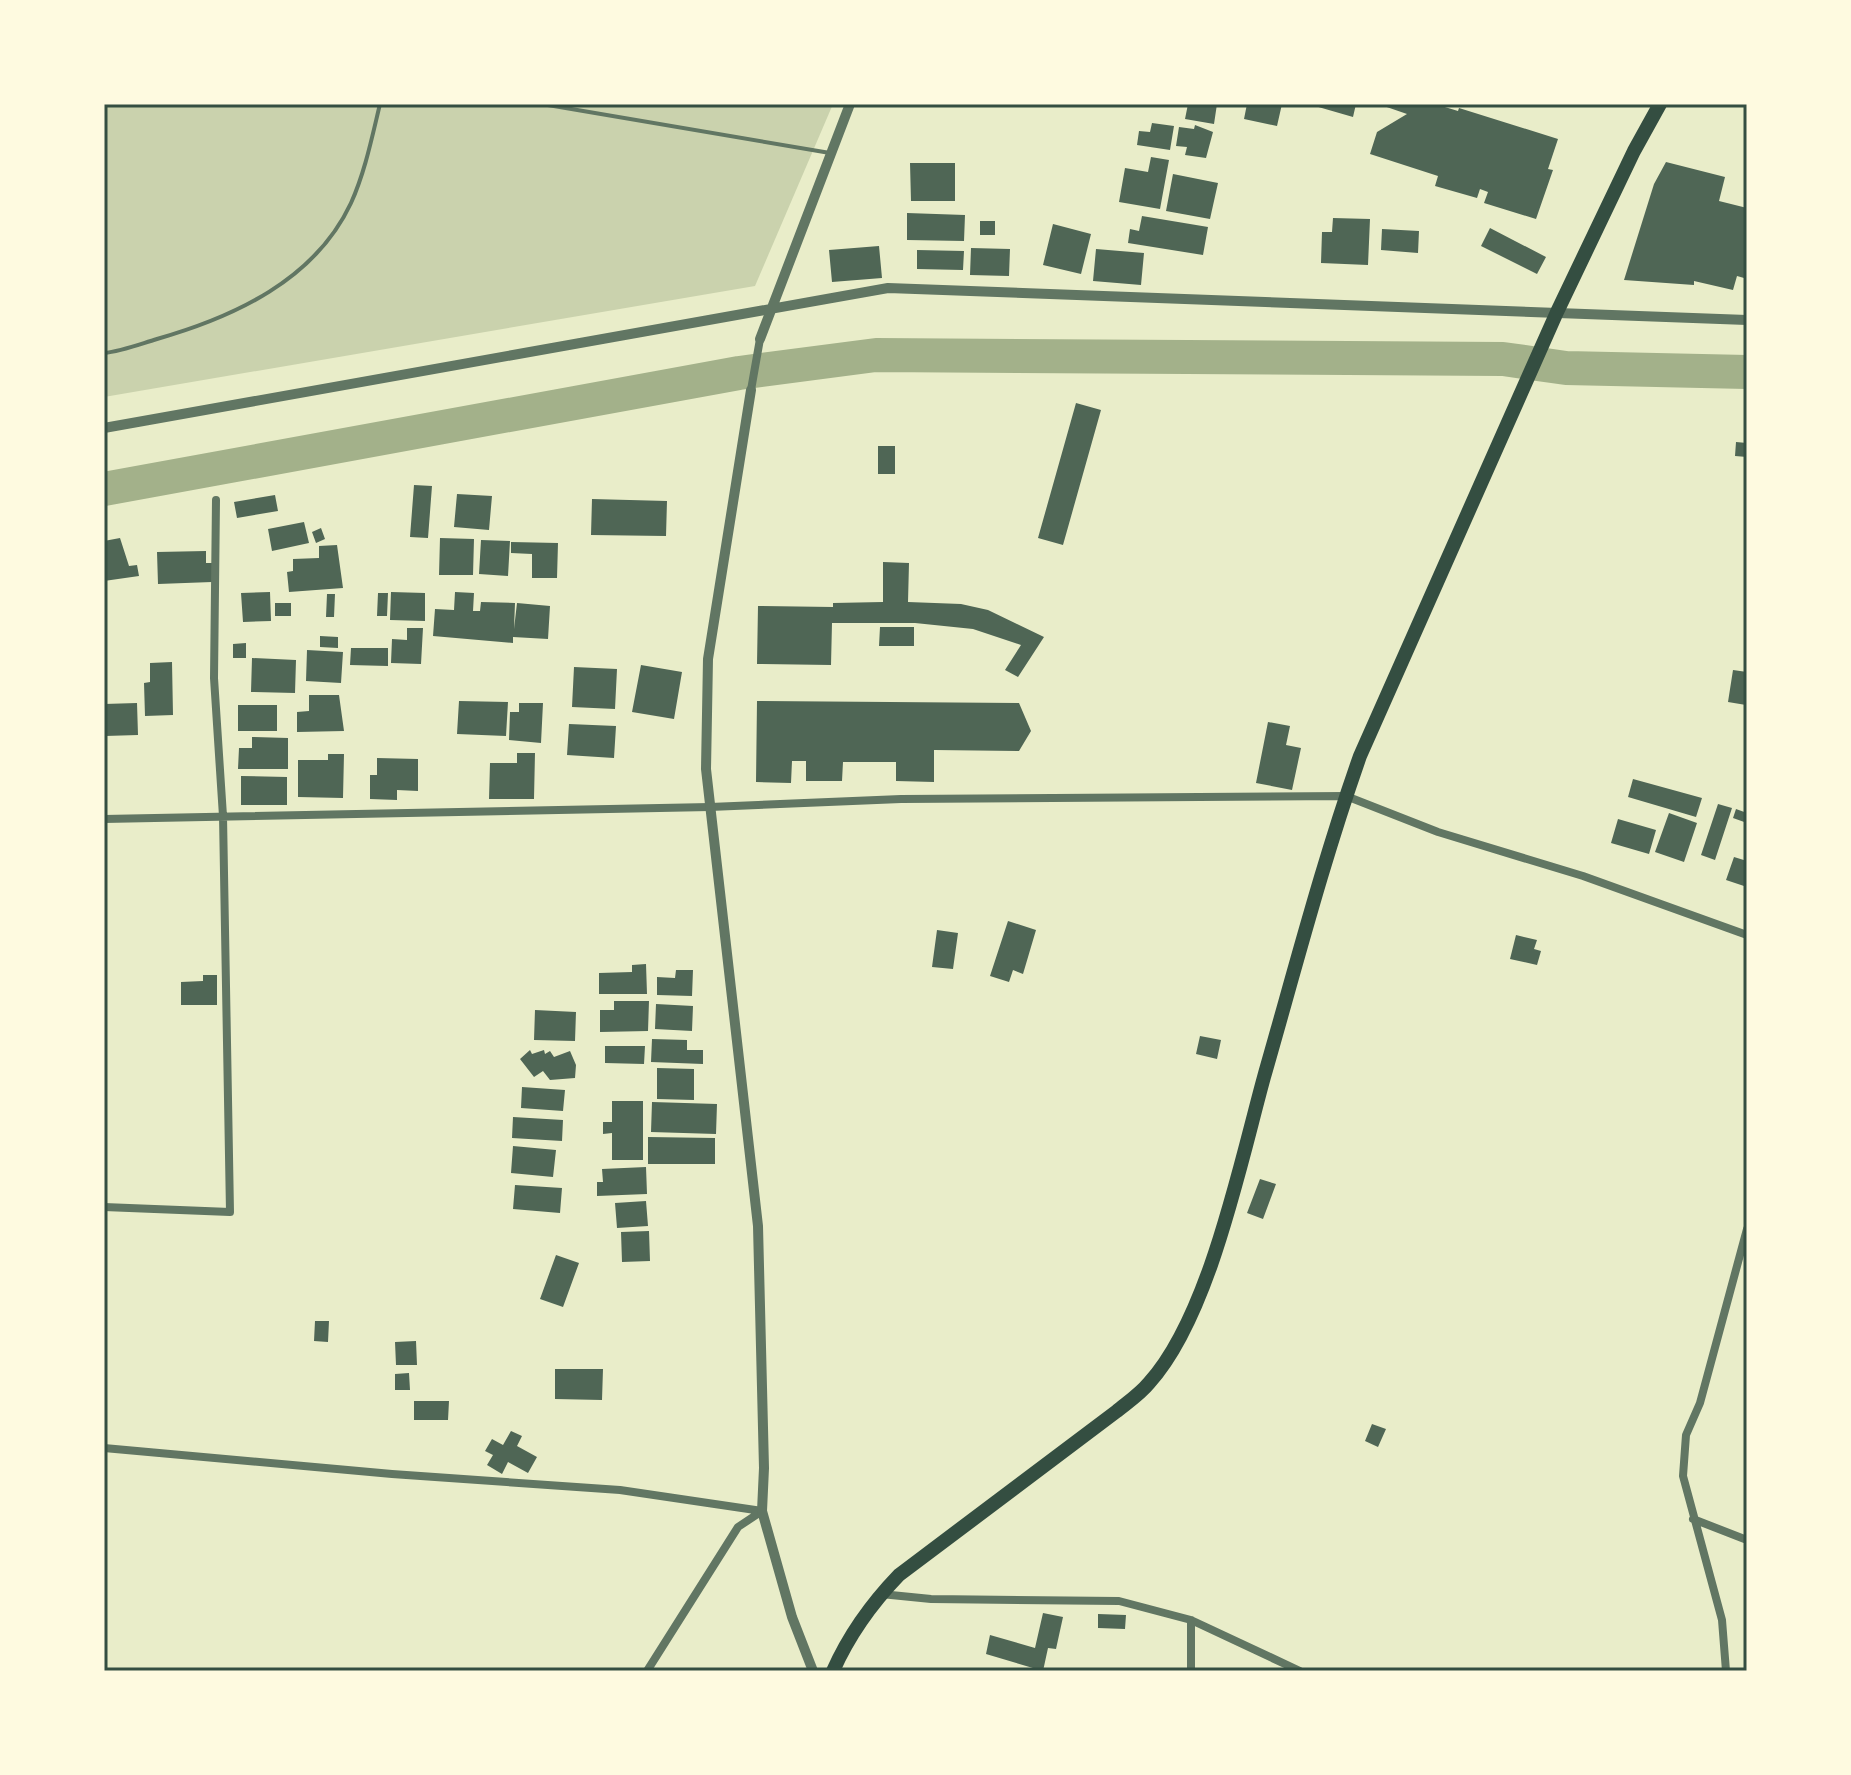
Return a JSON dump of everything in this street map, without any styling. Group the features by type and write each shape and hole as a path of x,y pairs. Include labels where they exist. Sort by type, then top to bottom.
{"main road":[{"path":"833,1671 843,1649 880,1594 937,1544 1117,1411 1149,1383 1168,1358 1200,1293 1360,756 1557,312 1634,151 1660,104"}],"street":[{"path":"813,1671 792,1617 762,1511 764,1468 758,1226 706,769 708,659 760,339 770,306 850,104"},
{"path":"104,428 770,306 888,288 1747,320"},
{"path":"104,1207 230,1212 223,816 214,678 216,500"},
{"path":"104,819 710,807 901,799 1346,796 1438,832 1583,876 1747,935"},
{"path":"1726,1671 1722,1620 1683,1476 1686,1435 1700,1403 1747,1229"},
{"path":"104,1448 392,1474 620,1490 762,1511"},
{"path":"647,1671 738,1527 762,1511"},
{"path":"1693,1519 1747,1540"},
{"path":"880,1594 931,1599 1119,1601 1191,1620 1300,1671"},
{"path":"1191,1620 1191,1671"}],"lane":[{"path":"104,353 195,328 252,304 287,280 325,244 351,204 380,104"},
{"path":"542,104 830,153"}],"green space":[{"path":"104,104 833,104 755,286 104,397"}],"building":[{"path":"1188,104 1217,104 1214,124 1185,119"},
{"path":"1247,104 1282,104 1277,126 1244,119"},
{"path":"1308,104 1356,104 1353,117"},
{"path":"1378,104 1435,104 1458,111 1459,108 1558,139 1548,169 1553,170 1536,219 1484,203 1488,192 1480,189 1477,198 1435,186 1438,176 1370,154 1377,132 1407,114"},
{"path":"1152,123 1174,126 1170,150 1137,145 1139,131 1150,132"},
{"path":"1195,125 1213,132 1206,158 1185,155 1187,147 1176,146 1179,127 1194,129"},
{"path":"1151,157 1169,160 1160,209 1119,202 1125,168 1148,172"},
{"path":"1666,162 1725,177 1719,201 1747,208 1747,264 1744,278 1737,276 1733,290 1694,281 1694,285 1624,280 1654,184"},
{"path":"910,163 955,163 955,201 911,201"},
{"path":"1173,174 1218,183 1210,219 1166,211"},
{"path":"907,213 965,215 964,241 907,240"},
{"path":"1142,216 1208,227 1203,255 1128,243 1130,229 1139,231"},
{"path":"1333,218 1370,219 1368,265 1321,263 1322,232 1332,232"},
{"path":"980,221 995,221 995,235 980,235"},
{"path":"1053,224 1091,234 1081,274 1043,265"},
{"path":"1490,228 1546,257 1537,274 1481,246"},
{"path":"1382,229 1419,231 1418,253 1381,250"},
{"path":"879,246 882,278 832,282 829,250"},
{"path":"971,248 1010,249 1009,276 970,275"},
{"path":"1096,249 1144,253 1141,285 1093,281"},
{"path":"917,250 964,251 963,270 917,269"},
{"path":"1076,403 1101,410 1063,545 1038,538"},
{"path":"1736,442 1747,443 1747,457 1735,456"},
{"path":"878,446 895,446 895,474 878,474"},
{"path":"414,485 432,486 428,538 410,537"},
{"path":"457,494 492,496 489,530 454,527"},
{"path":"275,495 278,511 237,518 234,502"},
{"path":"592,499 667,501 666,536 591,535"},
{"path":"304,522 309,543 272,551 268,529"},
{"path":"321,528 325,539 316,543 312,532"},
{"path":"120,538 129,566 137,565 139,576 104,581 104,541"},
{"path":"440,538 474,539 473,575 439,575"},
{"path":"481,540 510,541 508,576 479,574"},
{"path":"511,542 558,543 557,578 532,578 532,554 511,553"},
{"path":"337,545 343,588 289,592 287,572 293,571 293,559 319,558 319,546"},
{"path":"206,551 206,563 212,563 212,582 158,584 157,552"},
{"path":"883,562 909,563 908,602 961,604 988,610 1044,637 1018,677 1005,670 1021,645 973,629 915,623 832,623 831,665 757,664 758,606 833,607 833,603 883,602"},
{"path":"270,592 271,621 243,622 241,593"},
{"path":"391,592 425,593 425,621 390,620"},
{"path":"455,592 474,593 473,611 480,611 481,602 515,603 514,629 517,603 550,606 548,639 513,637 513,643 433,636 435,609 454,610"},
{"path":"378,593 388,593 387,616 377,616"},
{"path":"327,594 335,594 334,617 326,617"},
{"path":"275,603 291,603 291,616 275,616"},
{"path":"880,627 914,627 914,646 879,646"},
{"path":"407,628 423,628 421,664 391,663 392,639 407,640"},
{"path":"320,636 338,637 338,648 320,647"},
{"path":"246,643 246,658 233,658 233,644"},
{"path":"351,648 388,648 388,666 350,665"},
{"path":"307,650 343,652 341,683 306,681"},
{"path":"252,658 296,660 295,693 251,692"},
{"path":"172,662 173,715 145,716 144,683 150,682 150,663"},
{"path":"641,665 682,672 674,719 632,712"},
{"path":"574,667 617,669 615,709 572,707"},
{"path":"1733,670 1747,672 1746,705 1728,702"},
{"path":"309,695 339,695 344,731 297,732 297,712 309,711"},
{"path":"459,701 508,702 506,736 457,734"},
{"path":"757,701 1019,703 1031,731 1019,751 934,750 934,782 896,781 896,762 843,762 842,781 806,781 806,761 792,761 791,783 756,782"},
{"path":"137,703 138,735 105,736 104,704"},
{"path":"519,703 543,703 541,743 509,740 510,712 519,712"},
{"path":"238,705 277,705 277,731 238,731"},
{"path":"1268,722 1290,726 1286,745 1301,748 1292,790 1256,783"},
{"path":"569,724 616,726 614,758 567,755"},
{"path":"252,737 288,738 288,769 238,769 239,748 252,748"},
{"path":"517,753 535,753 534,799 489,799 490,763 517,763"},
{"path":"328,754 344,754 343,798 298,797 298,760 328,760"},
{"path":"377,758 418,759 418,791 397,790 397,800 370,799 370,775 377,775"},
{"path":"241,776 287,777 287,805 241,805"},
{"path":"1633,779 1702,798 1696,817 1628,797"},
{"path":"1718,804 1732,808 1715,860 1701,855"},
{"path":"1736,809 1747,813 1747,823 1733,818"},
{"path":"1669,813 1697,823 1684,862 1655,852"},
{"path":"1618,819 1656,830 1649,854 1611,843"},
{"path":"1734,857 1747,861 1747,887 1726,880"},
{"path":"1008,921 1036,930 1023,974 1013,970 1009,982 990,976"},
{"path":"937,930 958,933 953,969 932,967"},
{"path":"1516,935 1537,940 1534,949 1541,951 1537,965 1510,959"},
{"path":"646,964 647,994 599,994 599,973 632,972 632,965"},
{"path":"676,970 693,970 692,996 657,995 657,977 675,978"},
{"path":"203,975 217,975 217,1005 181,1005 181,982 203,981"},
{"path":"614,1001 649,1001 648,1031 600,1032 600,1010 614,1010"},
{"path":"656,1004 693,1006 692,1031 655,1029"},
{"path":"535,1010 576,1012 575,1041 534,1040"},
{"path":"1200,1036 1221,1040 1217,1059 1196,1054"},
{"path":"652,1039 687,1040 687,1050 703,1050 703,1064 651,1062"},
{"path":"605,1046 645,1046 644,1064 605,1063"},
{"path":"530,1050 532,1054 550,1051 554,1057 570,1051 576,1065 575,1078 550,1080 543,1071 534,1077 520,1059"},
{"path":"657,1068 694,1069 694,1100 657,1099"},
{"path":"522,1087 565,1090 563,1111 521,1108"},
{"path":"612,1101 643,1101 643,1160 612,1160 612,1133 603,1134 603,1122 612,1122"},
{"path":"652,1102 717,1104 716,1134 651,1132"},
{"path":"513,1117 563,1120 562,1141 512,1138"},
{"path":"648,1137 715,1138 715,1164 648,1164"},
{"path":"513,1146 556,1150 553,1177 511,1173"},
{"path":"646,1167 647,1194 597,1196 597,1182 603,1182 602,1169"},
{"path":"1260,1179 1276,1184 1263,1219 1247,1213"},
{"path":"515,1185 562,1188 560,1213 513,1209"},
{"path":"646,1201 648,1226 617,1228 615,1203"},
{"path":"649,1231 650,1261 622,1262 621,1232"},
{"path":"556,1255 579,1263 563,1307 540,1299"},
{"path":"315,1321 329,1321 328,1342 314,1341"},
{"path":"416,1341 417,1365 396,1365 395,1342"},
{"path":"555,1369 603,1369 602,1400 555,1399"},
{"path":"409,1373 410,1390 395,1390 395,1374"},
{"path":"414,1401 449,1401 448,1420 414,1420"},
{"path":"1372,1424 1386,1429 1378,1447 1365,1441"},
{"path":"511,1431 522,1436 517,1446 537,1457 528,1473 508,1462 502,1474 487,1465 493,1455 485,1451 492,1439 503,1445"},
{"path":"1043,1613 1063,1617 1056,1649 1048,1648 1043,1671 986,1654 990,1635 1035,1648"},
{"path":"1098,1614 1126,1615 1125,1629 1098,1628"}],"waterway":[{"path":"104,489 739,373 876,355 1503,359 1566,368 1747,372"}]}
